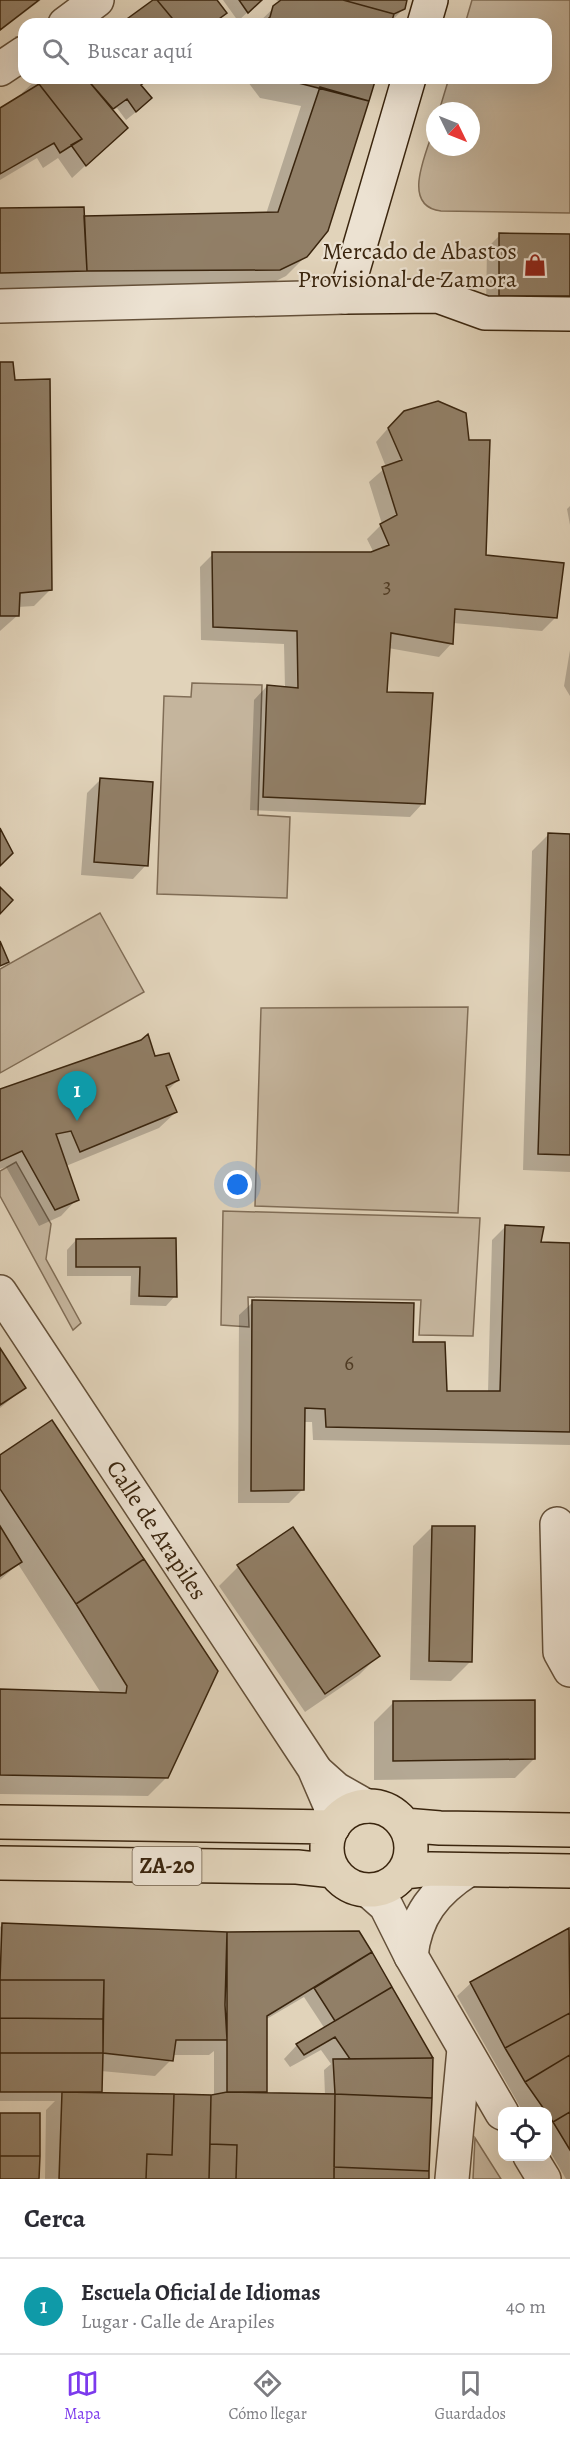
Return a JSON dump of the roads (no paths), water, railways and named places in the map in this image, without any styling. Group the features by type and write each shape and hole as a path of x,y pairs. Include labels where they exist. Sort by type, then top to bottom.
{"highway":[{"path":"334,1871 327,1851 327,1838 333,1827 348,1811 366,1806 387,1810 404,1825 411,1847 410,1858 389,1882"},
{"name":"ZA-20","path":"0,1822 333,1827"},
{"path":"404,1825 440,1828 570,1830"},
{"name":"ZA-20","path":"0,1863 297,1867 334,1871 346,1884 389,1882 422,1870 570,1871"}],"street":[{"path":"73,18 98,0"},
{"path":"426,18 431,0"},
{"path":"0,69 18,57"},
{"path":"345,297 407,84"},
{"path":"0,306 438,296 485,313 570,314"},
{"name":"Calle de Arapiles","path":"0,1292 314,1768 330,1806 333,1827"},
{"path":"557,1524 560,1652 570,1670"},
{"path":"285,1827 293,1821 305,1803 313,1782 314,1768"},
{"name":"Calle de Arapiles","path":"314,1768 336,1789 366,1806"},
{"path":"411,1956 414,1934 425,1910 444,1887 468,1870"},
{"path":"389,1882 386,1906 411,1956 499,2107"},
{"path":"452,2179 464,2049"},
{"path":"532,2161 543,2179"}],"place":[{"name":"Mercado de Abastos Provisional de Zamora","path":"535,265"},
{"name":"Escuela Oficial de Idiomas","path":"77,1121"}]}
